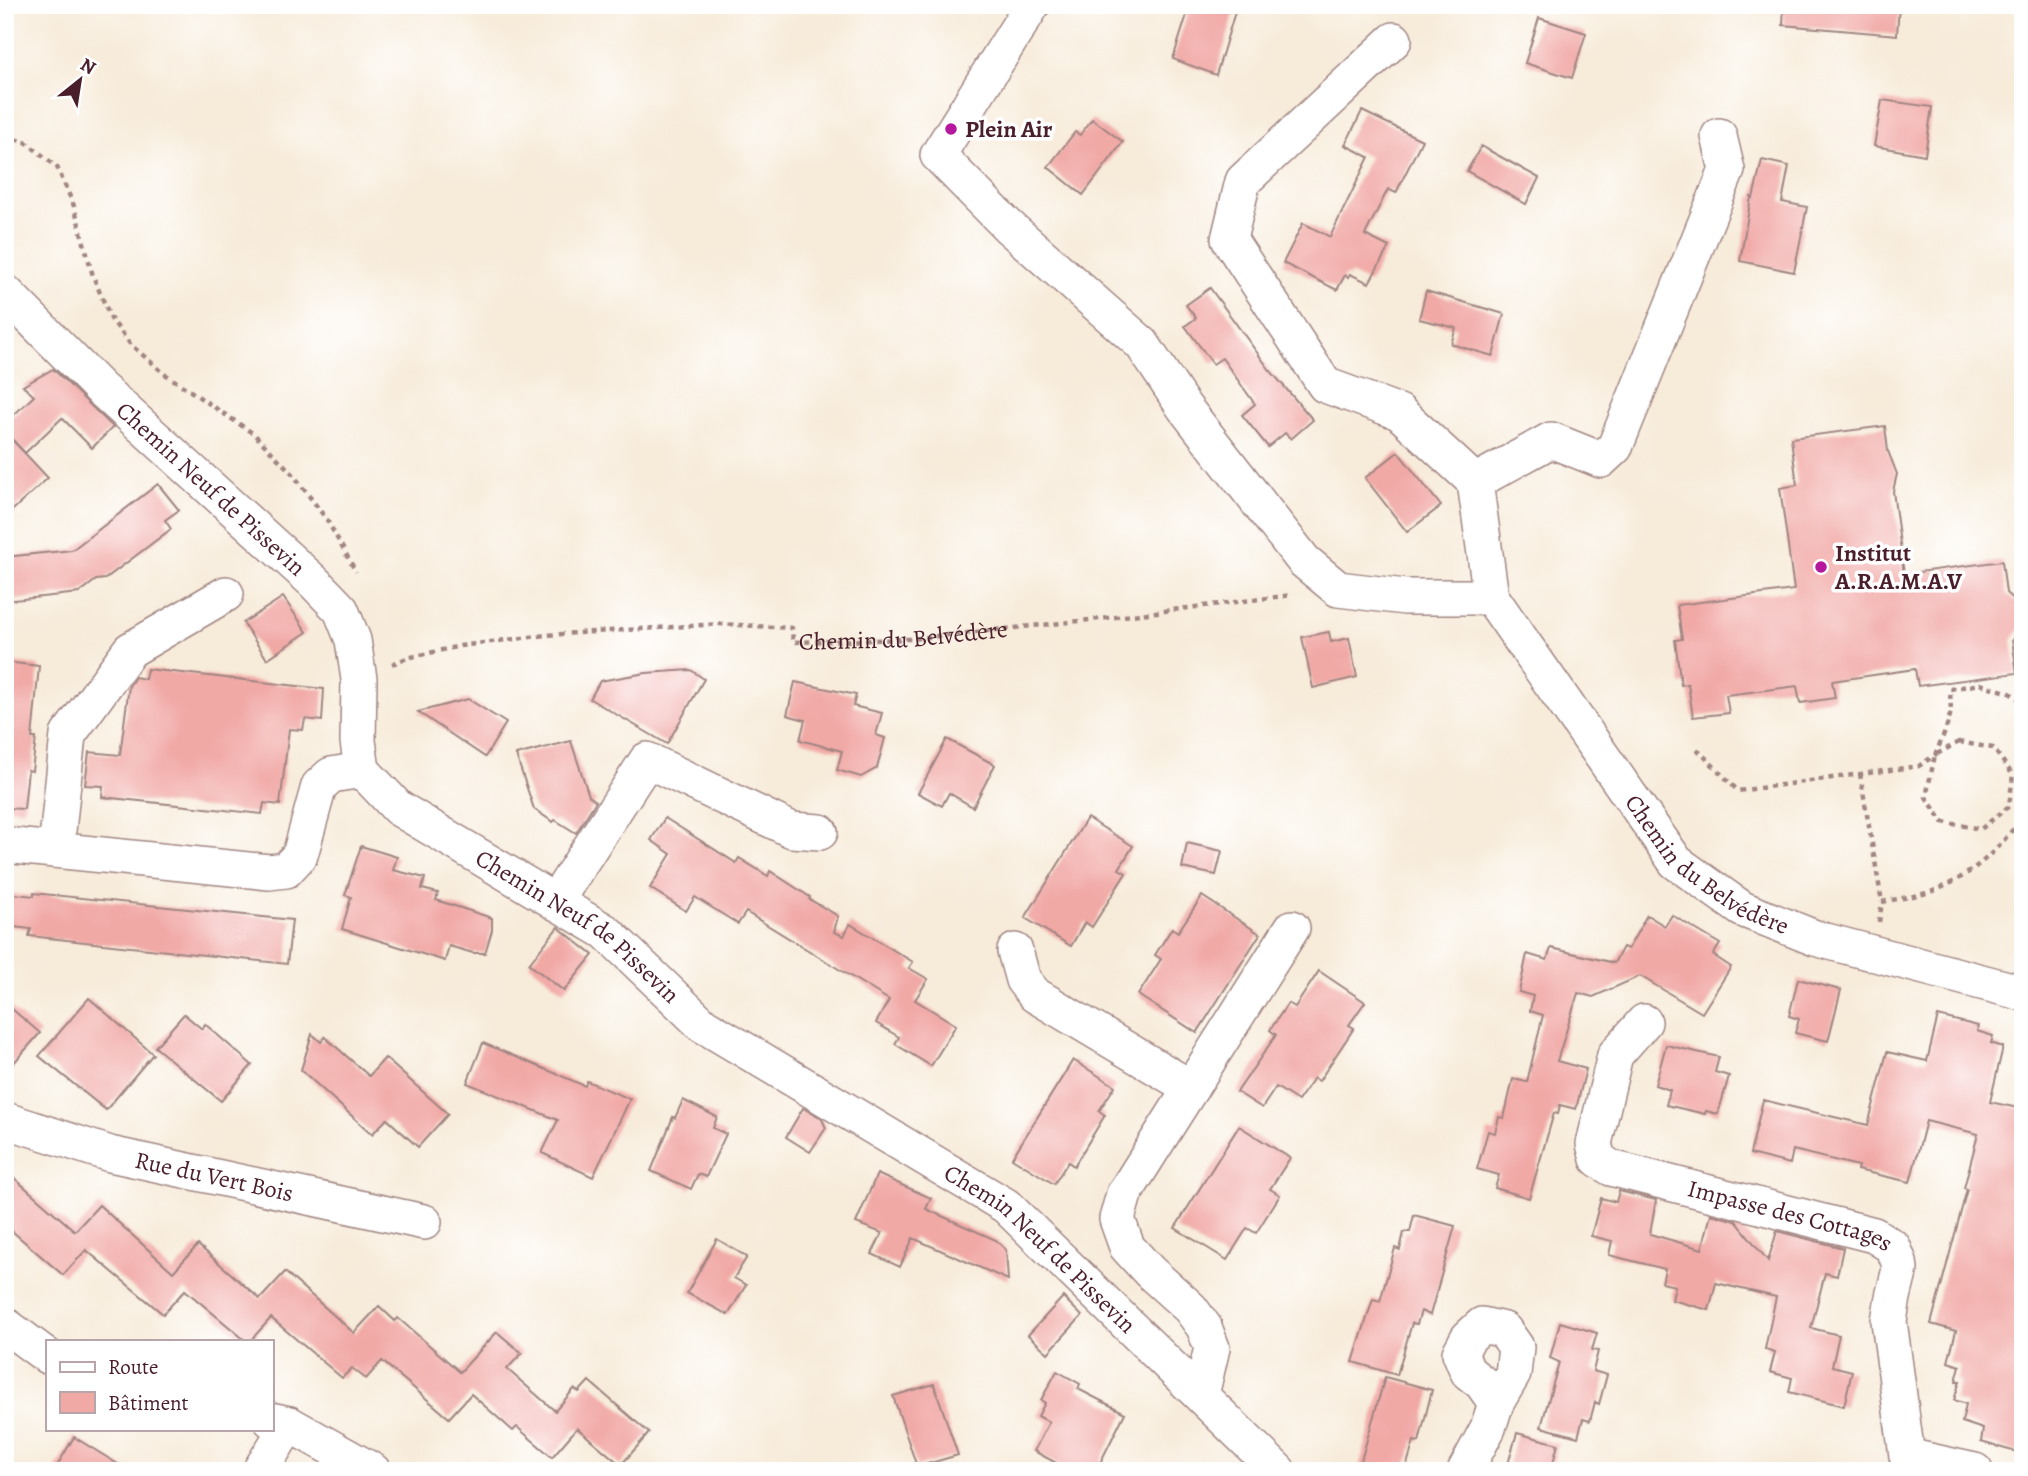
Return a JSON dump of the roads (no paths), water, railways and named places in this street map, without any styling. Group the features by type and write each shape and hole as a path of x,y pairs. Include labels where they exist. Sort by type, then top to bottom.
{"street":[{"path":"1032,5 939,155 1009,226 1142,344 1184,407 1304,561 1338,589 1405,597 1491,597"},
{"path":"1394,40 1243,181 1229,239 1325,385 1399,412 1475,482 1551,440 1601,460 1615,447 1727,170 1719,136"},
{"name":"Chemin Neuf de Pissevin","path":"5,292 100,388 285,555 341,610 352,640 359,680 358,741 362,771 398,808 606,932 703,1025 1006,1206 1279,1471"},
{"name":"Chemin du Belvédère","path":"1475,482 1491,597 1676,862 1742,909 1815,937 2023,993"},
{"path":"56,850 68,735 131,650 226,594"},
{"path":"555,902 647,760 792,830 820,832"},
{"path":"5,845 269,872 286,870 300,855 319,786 331,775 362,771"},
{"path":"1201,1395 1212,1348 1204,1327 1190,1308 1127,1247 1117,1219 1124,1194 1292,928"},
{"path":"1015,950 1023,981 1035,995 1191,1088"},
{"name":"Impasse des Cottages","path":"1643,1022 1615,1055 1594,1144 1598,1159 1611,1168 1874,1235 1894,1247 1900,1269 1889,1321 1908,1464 1975,1471"},
{"name":"Rue du Vert Bois","path":"5,1120 110,1154 424,1223"},
{"path":"5,1325 46,1355"},
{"path":"1465,1471 1488,1428 1496,1403"},
{"path":"260,1471 280,1422 373,1471"}],"place":[{"name":"Plein Air","path":"951,129"},
{"name":"Institut A.R.A.M.A.V","path":"1821,567"}]}
